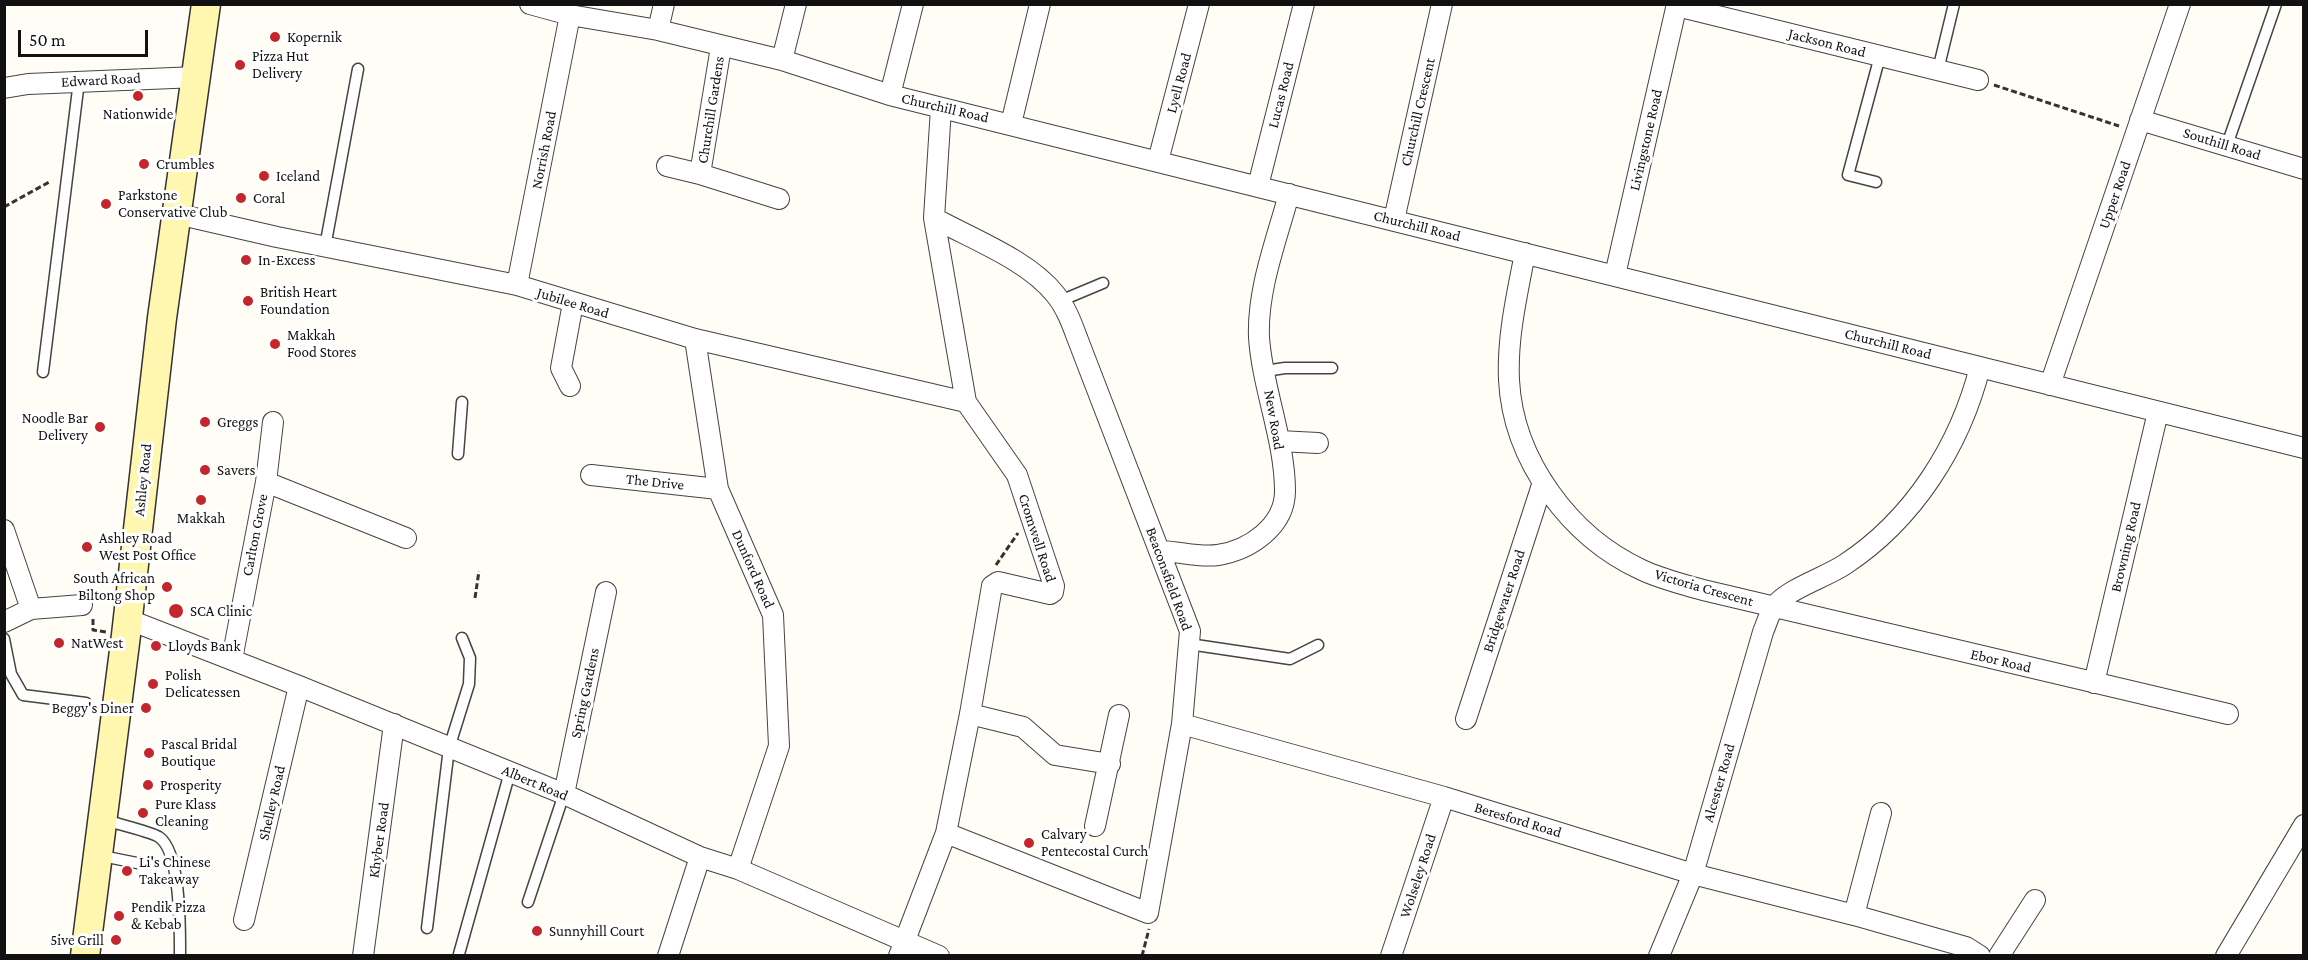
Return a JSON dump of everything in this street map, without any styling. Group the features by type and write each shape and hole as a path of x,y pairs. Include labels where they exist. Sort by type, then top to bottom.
{"main road":[{"name":"Ashley Road","path":"85,956 151,407 206,4"}],"street":[{"path":"658,30 664,4"},
{"path":"782,60 796,4"},
{"path":"890,95 913,4"},
{"path":"1011,124 1040,4"},
{"name":"Lyell Road","path":"1158,161 1199,4"},
{"name":"Lucas Road","path":"1258,186 1304,4"},
{"name":"Churchill Crescent","path":"1394,220 1442,4"},
{"name":"Upper Road","path":"2050,385 2180,4"},
{"name":"Churchill Road","path":"536,5 570,15 658,30 782,60 890,95 2304,448"},
{"name":"Jackson Road","path":"1677,5 1978,80"},
{"name":"Livingstone Road","path":"1615,275 1677,5"},
{"name":"Norrish Road","path":"517,285 570,15"},
{"name":"Churchill Gardens","path":"700,174 721,46"},
{"name":"Edward Road","path":"4,88 79,81 197,77"},
{"name":"Cromwell Road","path":"941,108 934,218 966,402 1017,475 1054,586 1053,592 1042,593 1012,584 994,584"},
{"name":"Southill Road","path":"2138,125 2227,146 2304,170"},
{"name":"Churchill Gardens","path":"667,166 779,199"},
{"name":"New Road","path":"1159,551 1216,555 1239,549 1264,535 1277,518 1285,491 1259,321 1264,286 1289,194"},
{"name":"Jubilee Road","path":"177,214 325,247 517,285 695,339 966,402"},
{"name":"Beaconsfield Road","path":"934,218 1010,259 1046,284 1060,302 1078,340 1190,631 1182,724 1148,913"},
{"name":"Victoria Crescent","path":"1526,253 1511,331 1509,380 1512,402 1524,443 1543,482 1556,501 1578,526 1604,548 1643,571 1671,581 1773,607 1787,596 1844,566 1904,513 1950,448 1972,399 1980,367"},
{"path":"570,386 561,368 573,303"},
{"name":"Dunford Road","path":"695,339 718,489 773,615 779,746 738,869"},
{"name":"Browning Road","path":"2094,683 2158,412"},
{"name":"Carlton Grove","path":"232,659 266,482 273,422"},
{"path":"1279,441 1318,443"},
{"name":"The Drive","path":"591,475 718,489"},
{"name":"Carlton Grove","path":"266,482 406,538"},
{"name":"Bridgewater Road","path":"1466,719 1543,482"},
{"path":"4,530 31,609"},
{"path":"902,948 946,833 994,584"},
{"name":"Spring Gardens","path":"564,794 606,592"},
{"path":"4,622 31,609 82,605"},
{"name":"Ebor Road","path":"1773,607 2228,714"},
{"name":"Alcester Road","path":"1659,956 1693,874 1763,633 1773,607"},
{"name":"Albert Road","path":"127,619 232,659 564,794 700,857 738,869 902,948 939,956"},
{"name":"Shelley Road","path":"244,920 299,686"},
{"path":"970,714 1023,727 1055,755 1110,764"},
{"path":"1095,825 1119,715"},
{"name":"Khyber Road","path":"363,956 394,724"},
{"name":"Beresford Road","path":"1182,724 1444,797 1693,874 1966,946 1980,956"},
{"name":"Wolseley Road","path":"1392,956 1444,797"},
{"path":"1854,915 1881,813"},
{"path":"2226,956 2304,825"},
{"path":"946,833 1148,913"},
{"path":"668,956 700,857"},
{"path":"1999,956 2035,900"}],"lane":[{"path":"1938,70 1954,4"},
{"path":"2227,146 2276,4"},
{"path":"1876,182 1848,175 1880,56"},
{"path":"325,247 358,69"},
{"path":"43,372 79,81"},
{"path":"1060,302 1103,283"},
{"path":"1265,371 1285,368 1332,368"},
{"path":"458,454 462,402"},
{"path":"427,928 449,748 468,684 470,658 462,638"},
{"path":"4,639 11,674 23,695 86,703"},
{"path":"1189,644 1290,659 1318,645"},
{"path":"459,954 510,772"},
{"path":"528,902 564,794"},
{"path":"101,819 159,837 172,857 178,906 180,956"},
{"path":"97,855 137,863"}],"path":[{"path":"1978,80 2138,125"},
{"path":"4,207 51,181"},
{"path":"994,584 993,571 999,559 1031,518"},
{"path":"475,598 479,571"},
{"path":"1142,956 1152,920 1148,913"}],"place":[{"name":"Kopernik","path":"275,37"},
{"name":"Pizza Hut Delivery","path":"240,65"},
{"name":"Nationwide","path":"138,96"},
{"name":"Crumbles","path":"144,164"},
{"name":"Iceland","path":"264,176"},
{"name":"Coral","path":"241,198"},
{"name":"Parkstone Conservative Club","path":"106,204"},
{"name":"In-Excess","path":"246,260"},
{"name":"British Heart Foundation","path":"248,301"},
{"name":"Makkah Food Stores","path":"275,344"},
{"name":"Greggs","path":"205,422"},
{"name":"Noodle Bar Delivery","path":"100,427"},
{"name":"Savers","path":"205,470"},
{"name":"Makkah","path":"201,500"},
{"name":"Ashley Road West Post Office","path":"87,547"},
{"name":"South African Biltong Shop","path":"167,587"},
{"name":"SCA Clinic","path":"176,611"},
{"name":"NatWest","path":"59,643"},
{"name":"Lloyds Bank","path":"156,646"},
{"name":"Polish Delicatessen","path":"153,684"},
{"name":"Beggy's Diner","path":"146,708"},
{"name":"Pascal Bridal Boutique","path":"149,753"},
{"name":"Prosperity","path":"148,785"},
{"name":"Pure Klass Cleaning","path":"143,813"},
{"name":"Calvary Pentecostal Curch","path":"1029,843"},
{"name":"Li's Chinese Takeaway","path":"127,871"},
{"name":"Pendik Pizza & Kebab","path":"119,916"},
{"name":"Sunnyhill Court","path":"537,931"},
{"name":"5ive Grill","path":"116,940"}]}
